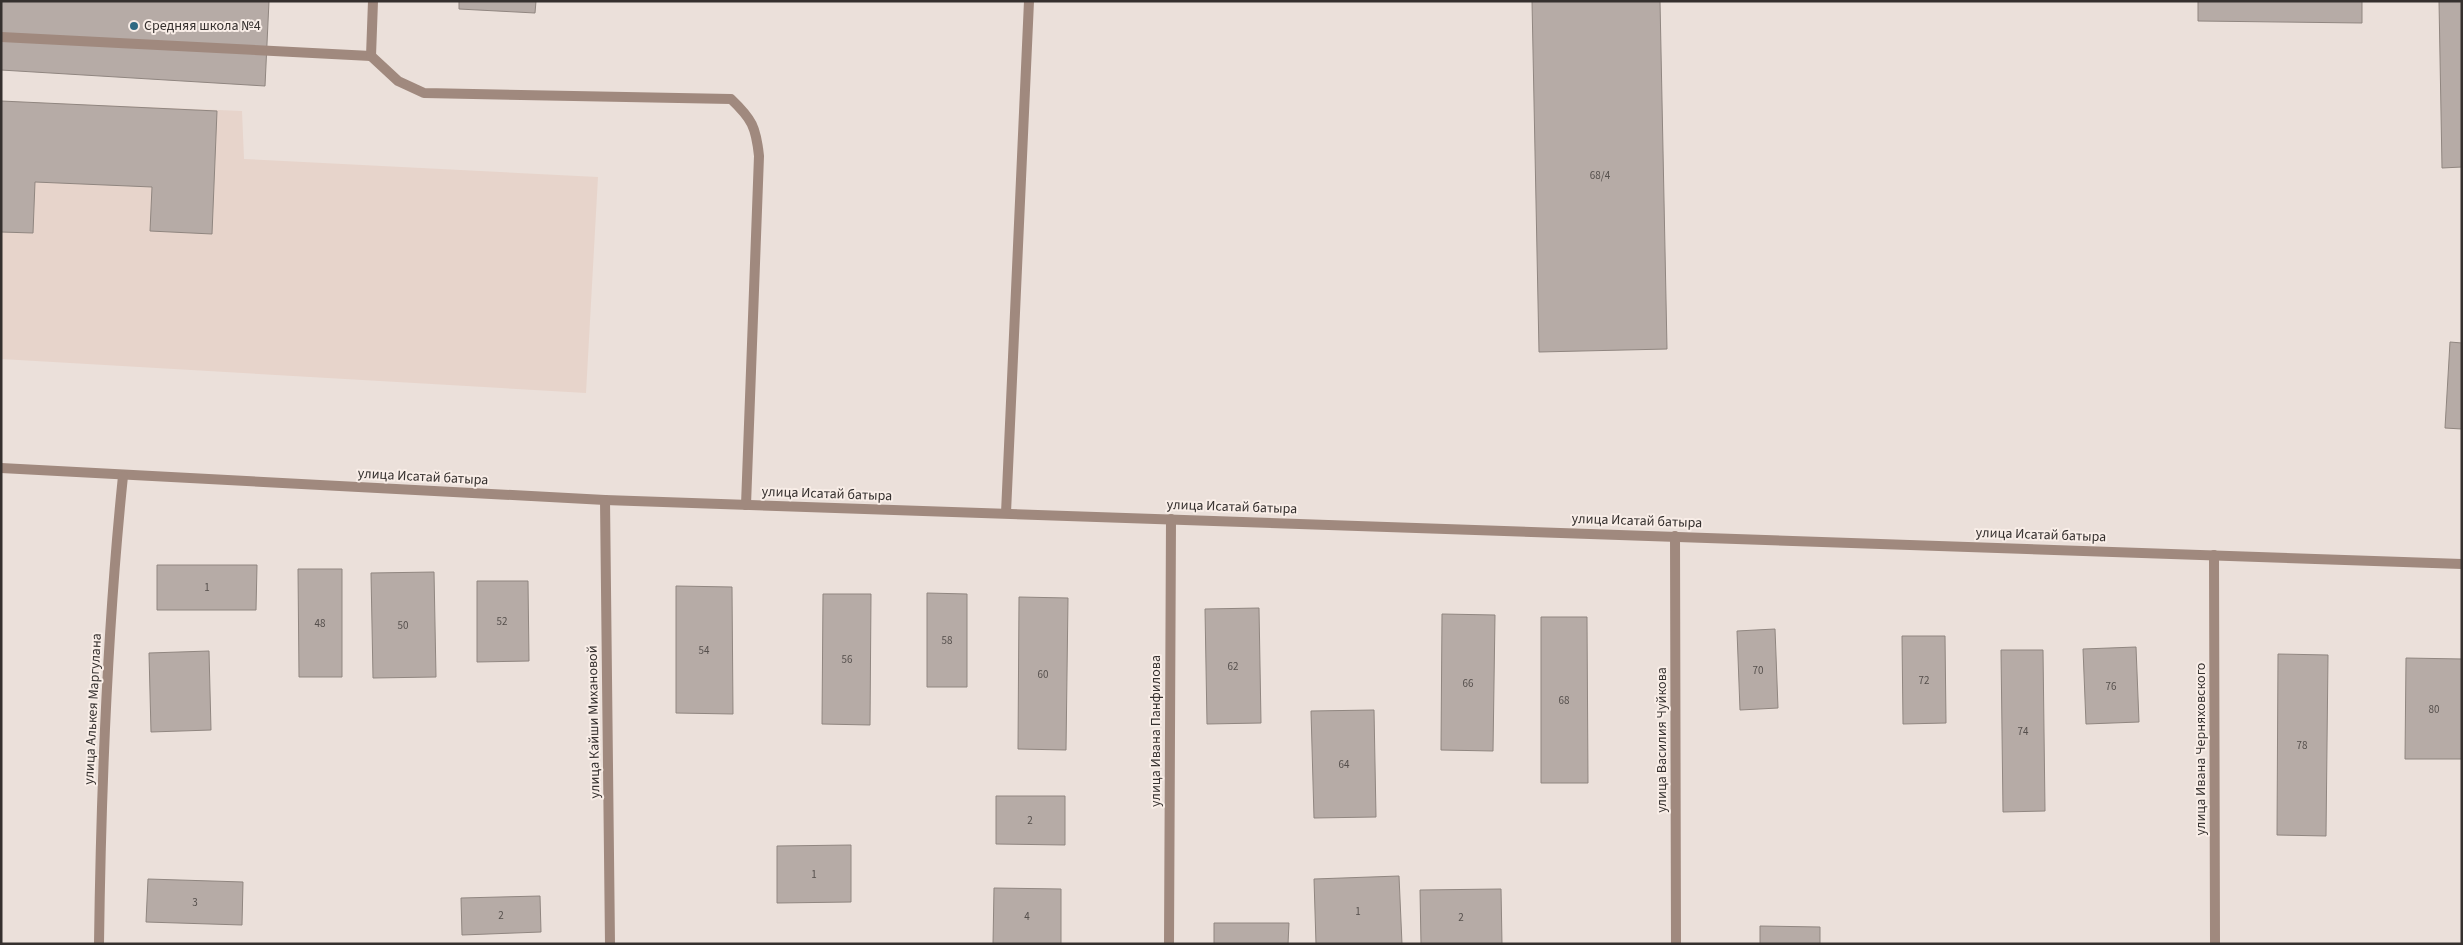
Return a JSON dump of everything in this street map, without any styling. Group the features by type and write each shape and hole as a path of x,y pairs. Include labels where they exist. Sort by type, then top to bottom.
{"street":[{"path":"371,56 373,1"},
{"path":"1006,513 1029,1"},
{"path":"1,37 371,56 398,81 424,93 731,99 748,115 757,136 760,156 746,505"},
{"name":"улица Исатай батыра","path":"1,468 123,476 605,500 2462,564"},
{"name":"улица Алькея Маргулана","path":"99,944 101,818 114,557 123,476"},
{"name":"улица Кайши Михановой","path":"605,500 610,944"},
{"name":"улица Ивана Панфилова","path":"1169,944 1171,519"},
{"name":"улица Василия Чуйкова","path":"1675,536 1676,944"},
{"name":"улица Ивана Черняховского","path":"2214,555 2215,944"}],"shaded area":[{"path":"1,101 242,111 244,159 598,177 586,393 1,359"}],"building":[{"name":"Средняя школа №4","path":"1,1 269,1 265,86 1,70"},
{"path":"459,1 536,1 535,13 459,9"},
{"path":"1532,1 1660,1 1667,349 1539,352"},
{"path":"2198,1 2362,1 2362,23 2198,21"},
{"path":"2439,1 2462,1 2462,167 2442,168"},
{"path":"1,101 217,111 212,234 150,231 152,187 35,182 33,233 1,232"},
{"path":"2450,342 2462,343 2462,429 2445,428"},
{"path":"157,565 257,565 256,610 157,610"},
{"path":"298,569 342,569 342,677 299,677"},
{"path":"434,572 436,677 373,678 371,573"},
{"path":"477,581 528,581 529,661 477,662"},
{"path":"676,586 732,587 733,714 676,713"},
{"path":"927,593 967,594 967,687 927,687"},
{"path":"823,594 871,594 870,725 822,724"},
{"path":"1019,597 1068,598 1066,750 1018,749"},
{"path":"1259,608 1261,723 1207,724 1205,609"},
{"path":"1442,614 1495,615 1493,751 1441,750"},
{"path":"1541,617 1587,617 1588,783 1541,783"},
{"path":"1775,629 1778,708 1740,710 1737,631"},
{"path":"1902,636 1945,636 1946,723 1903,724"},
{"path":"2136,647 2139,722 2086,724 2083,649"},
{"path":"2001,650 2043,650 2045,811 2003,812"},
{"path":"209,651 211,730 151,732 149,653"},
{"path":"2278,654 2328,655 2326,836 2277,835"},
{"path":"2406,658 2462,659 2462,759 2405,759"},
{"path":"1374,710 1376,817 1314,818 1311,711"},
{"path":"996,796 1065,796 1065,845 996,844"},
{"path":"851,845 851,902 777,903 777,846"},
{"path":"1399,876 1402,944 1316,944 1314,879"},
{"path":"148,879 243,882 242,925 146,922"},
{"path":"994,888 1061,889 1061,944 993,944"},
{"path":"1501,889 1502,944 1421,944 1420,890"},
{"path":"540,896 541,932 462,935 461,898"},
{"path":"1214,923 1289,923 1288,944 1214,944"},
{"path":"1760,926 1820,927 1820,944 1760,944"}],"place":[{"name":"Средняя школа №4","path":"134,26"}]}
